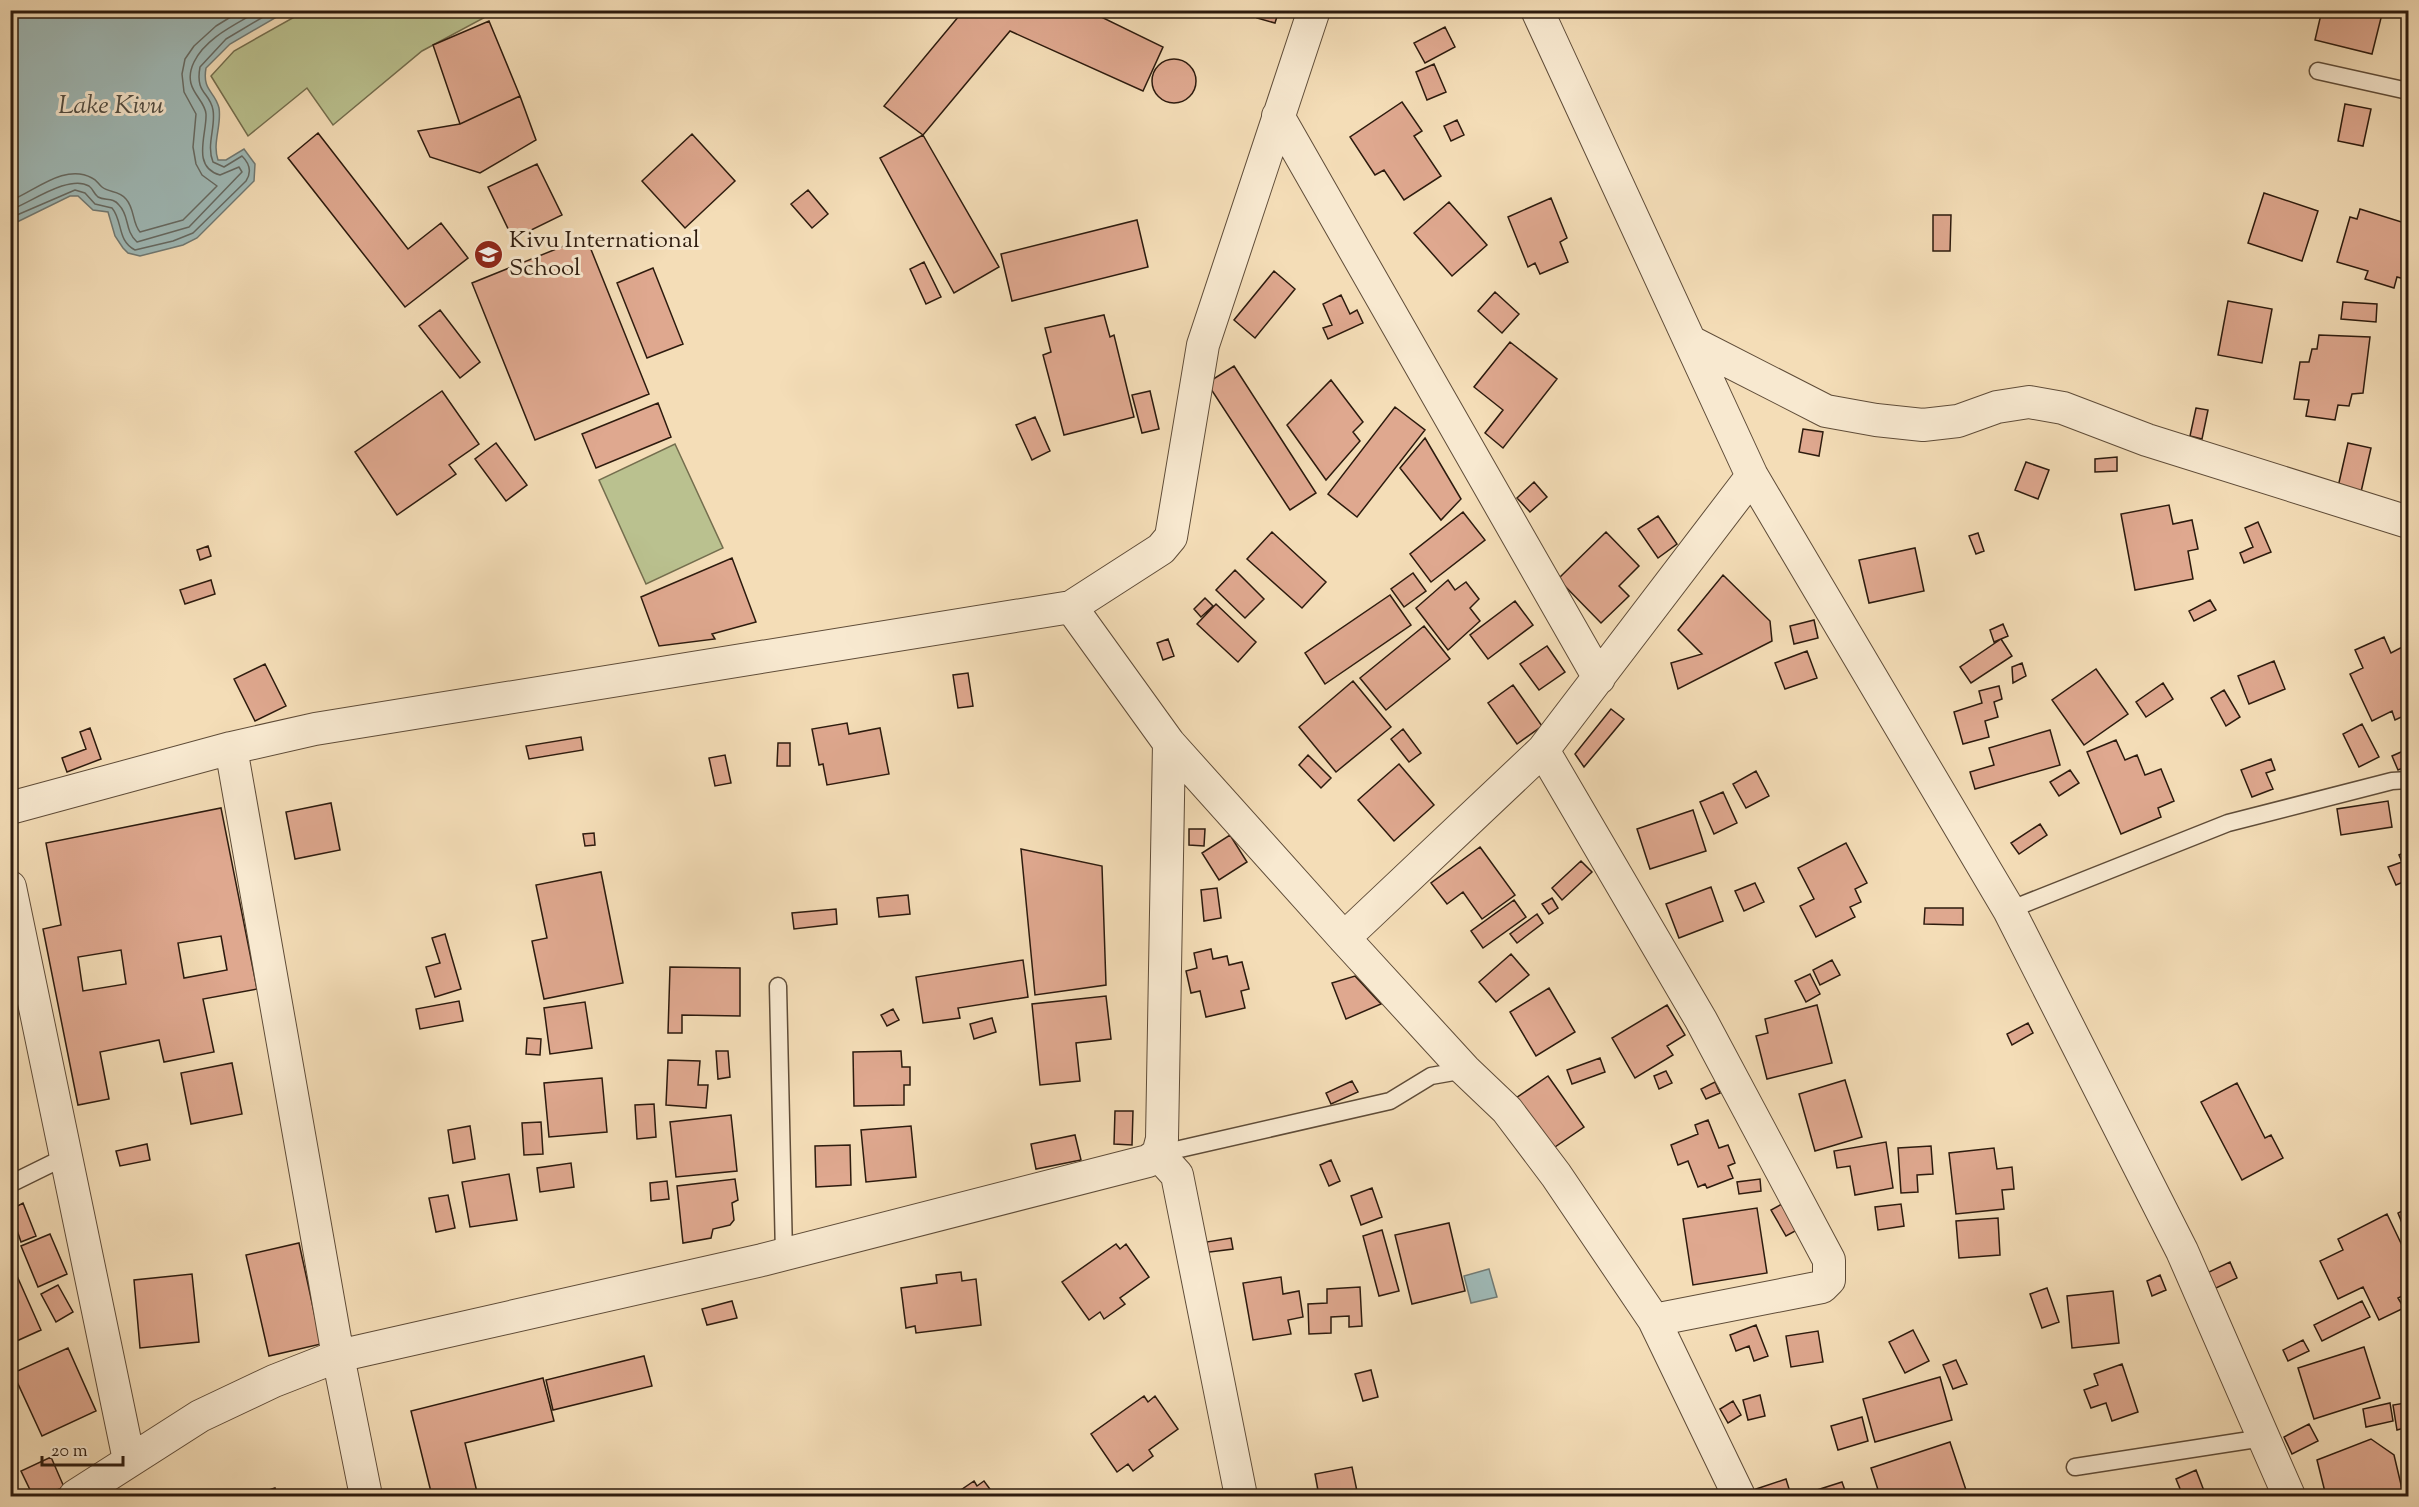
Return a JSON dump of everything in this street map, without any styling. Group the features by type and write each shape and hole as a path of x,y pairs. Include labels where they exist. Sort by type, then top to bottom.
{"street":[{"path":"10,808 231,748 315,729 1071,607 1161,549 1171,537 1203,345 1314,10"},
{"path":"1537,10 1752,476 2009,910 2182,1251 2289,1497"},
{"path":"1278,116 1599,678"},
{"path":"1691,342 1826,411 1923,425 1958,421 1997,407 2029,402 2063,408 2147,440 2409,522"},
{"path":"1344,938 1543,750 1752,476"},
{"path":"1071,607 1169,743 1344,938 1465,1070 1507,1110 1521,1128 1556,1175 1654,1320 1739,1497"},
{"path":"75,1497 200,1416 274,1380 338,1356 784,1255 1148,1161 1158,1154 1162,1139 1169,743"},
{"path":"231,748 338,1356 366,1497"},
{"path":"1543,750 1701,1020 1829,1260 1829,1280 1822,1287 1654,1320"},
{"path":"10,887 129,1460"},
{"path":"1158,1154 1177,1174 1241,1497"}],"lane":[{"path":"2318,71 2409,92"},
{"path":"2009,910 2228,823 2392,781 2409,780"},
{"path":"778,986 784,1255"},
{"path":"1158,1154 1390,1101 1431,1076 1465,1070"},
{"path":"10,1184 67,1156"},
{"path":"2075,1467 2263,1438"}],"green space":[{"path":"489,10 491,14 422,51 333,125 307,88 248,136 211,76 234,51 305,11"},
{"path":"675,444 723,548 646,584 599,480"}],"water":[{"name":"Lake Kivu","path":"11,10 287,11 230,44 206,68 207,86 219,108 216,147 218,160 226,160 244,149 255,164 254,181 197,238 183,245 140,256 128,253 123,248 115,236 108,212 93,210 78,196 70,196 11,225"},
{"path":"1489,1269 1497,1297 1471,1303 1464,1276"}],"building":[{"path":"964,10 1087,10 1163,47 1143,91 1010,31 923,135 884,106"},
{"path":"1259,10 1279,10 1275,23 1257,18"},
{"path":"2322,10 2383,10 2372,54 2315,40"},
{"path":"489,21 520,96 460,124 433,45"},
{"path":"1445,27 1455,47 1425,63 1414,43"},
{"path":"1174,59 1189,66 1196,81 1189,96 1174,103 1159,96 1152,81 1159,66"},
{"path":"1434,64 1446,92 1427,100 1416,72"},
{"path":"520,96 536,140 480,173 430,157 418,131 460,124"},
{"path":"1402,102 1422,131 1414,136 1441,176 1404,200 1384,170 1375,175 1350,137"},
{"path":"2345,104 2371,109 2363,146 2338,141"},
{"path":"1457,120 1464,135 1451,141 1444,126"},
{"path":"318,133 408,249 441,223 468,258 405,307 288,158"},
{"path":"692,134 735,181 685,228 642,181"},
{"path":"923,135 999,267 954,293 880,158"},
{"path":"537,164 562,215 513,239 488,187"},
{"path":"808,190 828,214 812,228 791,204"},
{"path":"2264,193 2318,211 2302,261 2248,243"},
{"path":"1551,198 1567,238 1560,242 1568,262 1540,274 1535,263 1528,267 1508,217"},
{"path":"1449,202 1487,245 1452,276 1414,233"},
{"path":"2360,209 2408,224 2408,280 2397,277 2394,288 2365,279 2368,271 2337,262 2350,217 2357,219"},
{"path":"1933,215 1951,215 1950,251 1933,251"},
{"path":"1137,220 1148,267 1012,301 1001,254"},
{"path":"586,237 649,394 535,440 472,283"},
{"path":"924,262 941,297 926,304 910,269"},
{"path":"653,268 683,344 647,358 617,283"},
{"path":"1274,271 1295,289 1255,338 1234,320"},
{"path":"1495,292 1519,314 1502,333 1478,311"},
{"path":"1341,295 1350,314 1357,310 1363,323 1328,339 1323,328 1332,325 1323,304"},
{"path":"2228,301 2272,309 2262,363 2218,355"},
{"path":"2343,302 2377,304 2376,322 2341,319"},
{"path":"440,310 480,362 460,378 419,326"},
{"path":"1104,315 1110,337 1114,335 1134,417 1064,435 1043,355 1051,352 1045,328"},
{"path":"2319,335 2370,337 2363,393 2352,394 2349,406 2338,405 2335,420 2306,416 2309,400 2294,399 2300,362 2309,362 2312,349 2317,349"},
{"path":"1510,342 1557,379 1503,448 1485,433 1503,410 1474,387"},
{"path":"1234,366 1316,493 1290,510 1207,383"},
{"path":"1331,380 1363,422 1353,432 1360,441 1326,480 1287,425"},
{"path":"442,391 479,444 449,465 456,474 397,515 355,452"},
{"path":"1150,391 1159,429 1142,433 1132,395"},
{"path":"658,403 671,437 596,468 582,434"},
{"path":"1395,407 1425,430 1357,517 1328,494"},
{"path":"2196,408 2208,410 2202,439 2190,436"},
{"path":"1035,417 1050,451 1032,460 1016,425"},
{"path":"1803,429 1823,432 1819,456 1799,452"},
{"path":"1425,438 1461,499 1441,520 1400,468"},
{"path":"496,443 527,485 506,501 475,459"},
{"path":"2348,443 2371,448 2361,492 2338,487"},
{"path":"2117,457 2117,471 2095,472 2095,459"},
{"path":"2026,462 2049,470 2038,499 2015,490"},
{"path":"1534,482 1547,497 1530,512 1517,498"},
{"path":"2169,505 2173,524 2192,520 2198,549 2188,551 2193,579 2135,590 2121,514"},
{"path":"1463,512 1485,540 1431,582 1410,554"},
{"path":"1658,516 1677,544 1658,558 1638,529"},
{"path":"2258,522 2271,552 2244,563 2240,553 2253,547 2245,528"},
{"path":"1272,532 1326,582 1302,608 1247,559"},
{"path":"1606,532 1639,566 1619,586 1629,596 1601,623 1558,579"},
{"path":"1978,533 1984,551 1976,554 1969,536"},
{"path":"208,546 211,556 200,560 197,550"},
{"path":"1915,548 1924,591 1869,603 1859,560"},
{"path":"732,558 756,622 712,634 715,639 659,646 641,597"},
{"path":"1235,570 1264,599 1245,618 1216,590"},
{"path":"1413,573 1426,591 1404,607 1391,589"},
{"path":"1723,575 1770,621 1772,641 1678,689 1671,663 1702,654 1678,630"},
{"path":"211,580 215,594 185,604 180,590"},
{"path":"1448,580 1455,590 1466,582 1479,599 1470,608 1480,621 1448,650 1416,608"},
{"path":"1390,595 1411,625 1325,684 1305,653"},
{"path":"1205,598 1213,606 1201,617 1194,609"},
{"path":"2210,600 2216,610 2194,621 2189,611"},
{"path":"1515,601 1533,625 1488,659 1470,635"},
{"path":"1216,604 1256,642 1238,662 1197,624"},
{"path":"1814,620 1818,638 1794,644 1790,626"},
{"path":"2003,624 2008,636 1994,642 1990,630"},
{"path":"1424,626 1450,659 1386,710 1360,678"},
{"path":"2384,637 2391,653 2408,644 2408,697 2406,698 2408,714 2395,720 2392,711 2372,721 2350,674 2363,668 2355,650"},
{"path":"1168,639 1174,656 1163,660 1157,643"},
{"path":"2001,639 2012,656 1971,683 1960,667"},
{"path":"1547,646 1565,672 1539,690 1520,664"},
{"path":"1807,651 1817,678 1785,689 1775,663"},
{"path":"2274,661 2285,689 2249,704 2238,676"},
{"path":"2022,663 2026,676 2013,683 2012,667"},
{"path":"265,664 286,706 255,721 234,679"},
{"path":"2096,669 2128,714 2084,745 2052,700"},
{"path":"968,673 973,706 958,708 953,675"},
{"path":"1353,681 1391,727 1336,772 1299,727"},
{"path":"2163,683 2173,699 2146,717 2136,702"},
{"path":"1513,685 1542,726 1517,744 1488,703"},
{"path":"1999,686 2002,699 1994,702 1998,717 1985,721 1989,737 1963,744 1954,712 1982,703 1979,691"},
{"path":"2224,690 2240,717 2226,726 2211,698"},
{"path":"1611,709 1624,719 1584,767 1575,754"},
{"path":"847,723 849,734 880,728 889,774 827,785 823,764 819,765 812,729"},
{"path":"2362,724 2379,757 2359,767 2343,734"},
{"path":"90,728 101,759 67,772 62,758 86,749 80,732"},
{"path":"1403,729 1421,753 1409,762 1391,739"},
{"path":"2050,730 2060,765 1975,789 1970,772 1994,765 1989,748"},
{"path":"581,737 583,750 529,759 526,746"},
{"path":"2116,740 2125,760 2137,755 2145,775 2161,769 2174,801 2158,808 2161,817 2121,834 2087,752"},
{"path":"778,743 790,743 790,766 777,766"},
{"path":"2408,749 2408,766 2398,770 2392,756"},
{"path":"725,755 731,783 715,786 709,758"},
{"path":"1308,755 1331,778 1321,788 1299,765"},
{"path":"2271,759 2275,770 2266,773 2273,789 2252,797 2241,770"},
{"path":"1399,764 1434,805 1394,841 1358,800"},
{"path":"2070,770 2079,783 2059,796 2050,782"},
{"path":"1756,771 1769,796 1746,808 1733,784"},
{"path":"1723,792 1737,823 1714,834 1700,802"},
{"path":"2388,801 2392,827 2341,835 2337,809"},
{"path":"331,803 340,850 295,859 286,812"},
{"path":"221,808 257,989 203,999 214,1052 164,1062 159,1040 100,1052 109,1099 78,1105 43,929 61,925 46,843","holes":["221,936 227,970 184,978 178,943","121,950 126,984 83,991 78,957"]},
{"path":"1693,810 1706,851 1650,869 1637,829"},
{"path":"2040,824 2047,835 2019,854 2011,843"},
{"path":"1189,829 1205,829 1204,846 1189,845"},
{"path":"594,833 595,845 585,846 583,834"},
{"path":"1230,835 1247,862 1219,880 1202,853"},
{"path":"1846,843 1867,883 1855,889 1861,902 1850,907 1855,917 1816,937 1800,906 1814,899 1798,868"},
{"path":"1480,847 1515,895 1482,919 1463,892 1447,904 1431,883"},
{"path":"1021,849 1102,866 1106,985 1035,995"},
{"path":"2408,851 2408,880 2396,885 2388,867 2402,862 2399,855"},
{"path":"1581,861 1592,872 1562,900 1552,888"},
{"path":"601,872 623,983 544,999 532,941 547,938 536,885"},
{"path":"1755,883 1764,902 1744,911 1735,891"},
{"path":"1711,887 1723,921 1679,938 1666,904"},
{"path":"1217,888 1221,918 1204,921 1201,890"},
{"path":"908,895 910,914 879,917 877,898"},
{"path":"1552,898 1558,908 1549,914 1542,904"},
{"path":"1514,900 1526,917 1483,948 1471,931"},
{"path":"1925,908 1963,908 1963,925 1924,924"},
{"path":"836,909 837,924 794,929 792,913"},
{"path":"1537,914 1543,923 1517,943 1510,934"},
{"path":"445,934 461,989 435,997 426,967 440,963 432,938"},
{"path":"1211,949 1213,959 1227,956 1229,965 1242,962 1249,989 1241,991 1245,1008 1206,1017 1200,991 1191,993 1186,971 1197,968 1194,953"},
{"path":"1511,954 1529,975 1496,1002 1479,982"},
{"path":"1023,960 1028,997 958,1008 960,1018 923,1023 916,977"},
{"path":"1832,960 1840,975 1820,985 1813,970"},
{"path":"670,967 740,968 740,1016 682,1015 682,1033 668,1033"},
{"path":"1810,974 1820,994 1806,1002 1795,981"},
{"path":"1355,976 1381,1004 1346,1019 1332,983"},
{"path":"1549,988 1575,1032 1536,1056 1510,1012"},
{"path":"1106,996 1111,1039 1076,1043 1080,1081 1040,1085 1032,1004"},
{"path":"459,1001 463,1021 420,1029 416,1009"},
{"path":"585,1002 592,1048 550,1054 544,1008"},
{"path":"1667,1005 1685,1035 1667,1046 1673,1055 1635,1078 1612,1038"},
{"path":"1817,1005 1832,1063 1767,1079 1756,1036 1768,1033 1765,1019"},
{"path":"893,1009 899,1020 887,1026 881,1015"},
{"path":"992,1018 996,1032 974,1039 970,1024"},
{"path":"2028,1023 2033,1033 2012,1045 2007,1034"},
{"path":"527,1038 541,1039 540,1055 526,1054"},
{"path":"716,1051 728,1051 730,1077 718,1079"},
{"path":"901,1051 902,1067 910,1067 910,1085 904,1085 904,1105 854,1106 853,1052"},
{"path":"1600,1058 1605,1072 1572,1084 1567,1070"},
{"path":"668,1060 700,1061 698,1085 708,1085 706,1108 666,1105"},
{"path":"232,1063 242,1114 191,1124 181,1073"},
{"path":"1666,1071 1672,1083 1659,1089 1654,1076"},
{"path":"1548,1076 1584,1127 1552,1149 1516,1098"},
{"path":"602,1078 607,1132 549,1137 544,1083"},
{"path":"1845,1080 1862,1137 1815,1151 1799,1094"},
{"path":"1352,1081 1358,1092 1331,1104 1326,1093"},
{"path":"1715,1082 1720,1093 1706,1099 1701,1089"},
{"path":"2237,1083 2265,1138 2271,1135 2283,1158 2242,1180 2201,1102"},
{"path":"654,1104 656,1137 637,1139 635,1105"},
{"path":"1115,1111 1133,1111 1132,1145 1114,1144"},
{"path":"731,1115 737,1171 676,1177 670,1122"},
{"path":"1708,1120 1719,1148 1728,1145 1735,1163 1728,1166 1733,1178 1707,1188 1705,1184 1698,1187 1688,1161 1678,1165 1671,1145 1698,1134 1695,1125"},
{"path":"541,1122 543,1154 524,1155 522,1123"},
{"path":"470,1126 475,1159 453,1163 448,1130"},
{"path":"911,1126 916,1177 866,1182 861,1130"},
{"path":"1075,1135 1081,1160 1036,1169 1031,1144"},
{"path":"1886,1142 1893,1188 1855,1195 1850,1166 1837,1168 1834,1151"},
{"path":"147,1144 150,1160 120,1166 116,1151"},
{"path":"850,1145 851,1185 816,1187 815,1146"},
{"path":"1931,1146 1933,1174 1917,1175 1918,1192 1901,1193 1898,1148"},
{"path":"1994,1148 1997,1169 2012,1167 2014,1189 2002,1190 2004,1209 1956,1214 1949,1153"},
{"path":"1331,1160 1340,1181 1329,1186 1320,1165"},
{"path":"571,1163 574,1187 540,1192 537,1168"},
{"path":"509,1174 517,1220 470,1227 462,1182"},
{"path":"735,1179 738,1200 732,1203 734,1220 730,1225 713,1229 711,1238 683,1243 677,1186"},
{"path":"1760,1179 1761,1191 1739,1194 1737,1182"},
{"path":"667,1181 669,1199 651,1201 650,1183"},
{"path":"1372,1188 1382,1217 1361,1225 1351,1196"},
{"path":"448,1195 455,1228 436,1232 429,1198"},
{"path":"23,1203 36,1236 21,1242 10,1210"},
{"path":"1782,1204 1797,1230 1786,1236 1771,1210"},
{"path":"1901,1204 1904,1226 1878,1230 1875,1207"},
{"path":"1757,1208 1767,1273 1693,1285 1683,1219"},
{"path":"2408,1208 2408,1238 2398,1213"},
{"path":"2387,1214 2408,1258 2408,1293 2398,1298 2404,1308 2379,1320 2363,1287 2338,1299 2320,1261 2343,1250 2338,1239"},
{"path":"1998,1218 2000,1255 1959,1258 1956,1221"},
{"path":"1449,1223 1465,1291 1412,1304 1395,1235"},
{"path":"1382,1230 1399,1291 1379,1296 1363,1236"},
{"path":"50,1234 67,1274 38,1287 21,1246"},
{"path":"1231,1238 1233,1249 1202,1253 1200,1243"},
{"path":"299,1243 321,1344 269,1356 246,1255"},
{"path":"1116,1244 1120,1249 1126,1244 1149,1277 1120,1298 1125,1304 1104,1319 1100,1312 1089,1320 1062,1282"},
{"path":"2230,1262 2237,1278 2214,1289 2207,1273"},
{"path":"961,1272 962,1281 976,1279 981,1325 916,1333 915,1326 906,1328 901,1288 937,1283 936,1275"},
{"path":"192,1274 199,1342 140,1348 134,1280"},
{"path":"2160,1275 2166,1290 2152,1296 2147,1281"},
{"path":"17,1276 41,1330 10,1344 10,1279"},
{"path":"1281,1277 1283,1294 1299,1291 1303,1317 1288,1320 1291,1334 1253,1340 1243,1283"},
{"path":"58,1285 73,1312 56,1322 41,1294"},
{"path":"1360,1287 1362,1326 1349,1327 1349,1316 1331,1317 1331,1333 1309,1334 1308,1304 1327,1303 1327,1289"},
{"path":"2047,1288 2059,1322 2042,1328 2030,1294"},
{"path":"2113,1291 2119,1343 2072,1348 2067,1296"},
{"path":"732,1301 737,1318 707,1325 702,1309"},
{"path":"2362,1301 2370,1317 2322,1341 2314,1325"},
{"path":"1756,1325 1768,1356 1754,1361 1749,1346 1736,1351 1730,1335"},
{"path":"1913,1330 1929,1361 1905,1373 1889,1342"},
{"path":"1818,1331 1823,1362 1791,1367 1786,1336"},
{"path":"2303,1340 2309,1351 2288,1361 2283,1350"},
{"path":"2364,1347 2380,1398 2314,1419 2298,1368"},
{"path":"68,1348 96,1411 42,1436 13,1373"},
{"path":"644,1356 652,1386 553,1410 546,1380"},
{"path":"1956,1360 1967,1384 1953,1389 1943,1365"},
{"path":"2122,1364 2138,1412 2112,1421 2106,1403 2091,1408 2084,1390 2098,1385 2094,1374"},
{"path":"1371,1370 1378,1397 1363,1401 1355,1374"},
{"path":"1940,1377 1952,1420 1875,1442 1863,1399"},
{"path":"543,1378 554,1421 465,1443 478,1496 432,1496 411,1411"},
{"path":"1760,1395 1765,1416 1748,1420 1743,1400"},
{"path":"1144,1396 1148,1402 1155,1396 1178,1429 1149,1450 1153,1456 1133,1471 1128,1464 1117,1472 1091,1434"},
{"path":"1733,1401 1741,1415 1728,1423 1720,1409"},
{"path":"2390,1403 2393,1421 2366,1427 2363,1409"},
{"path":"2405,1403 2408,1427 2397,1430 2393,1405"},
{"path":"1862,1417 1868,1441 1838,1450 1831,1426"},
{"path":"2309,1424 2318,1441 2292,1454 2284,1437"},
{"path":"2371,1439 2394,1455 2403,1493 2392,1496 2326,1496 2317,1460"},
{"path":"1950,1442 1968,1496 1880,1496 1871,1468"},
{"path":"51,1457 64,1487 43,1496 33,1496 21,1471"},
{"path":"1352,1467 1358,1496 1319,1496 1315,1474"},
{"path":"2196,1470 2206,1496 2183,1496 2176,1479"},
{"path":"1786,1479 1790,1492 1776,1496 1758,1496 1756,1489"},
{"path":"974,1481 977,1486 984,1481 995,1496 952,1496"},
{"path":"1842,1482 1847,1496 1798,1496"},
{"path":"275,1488 278,1496 250,1496"}],"place":[{"name":"Kivu International School","path":"488,255"}]}
